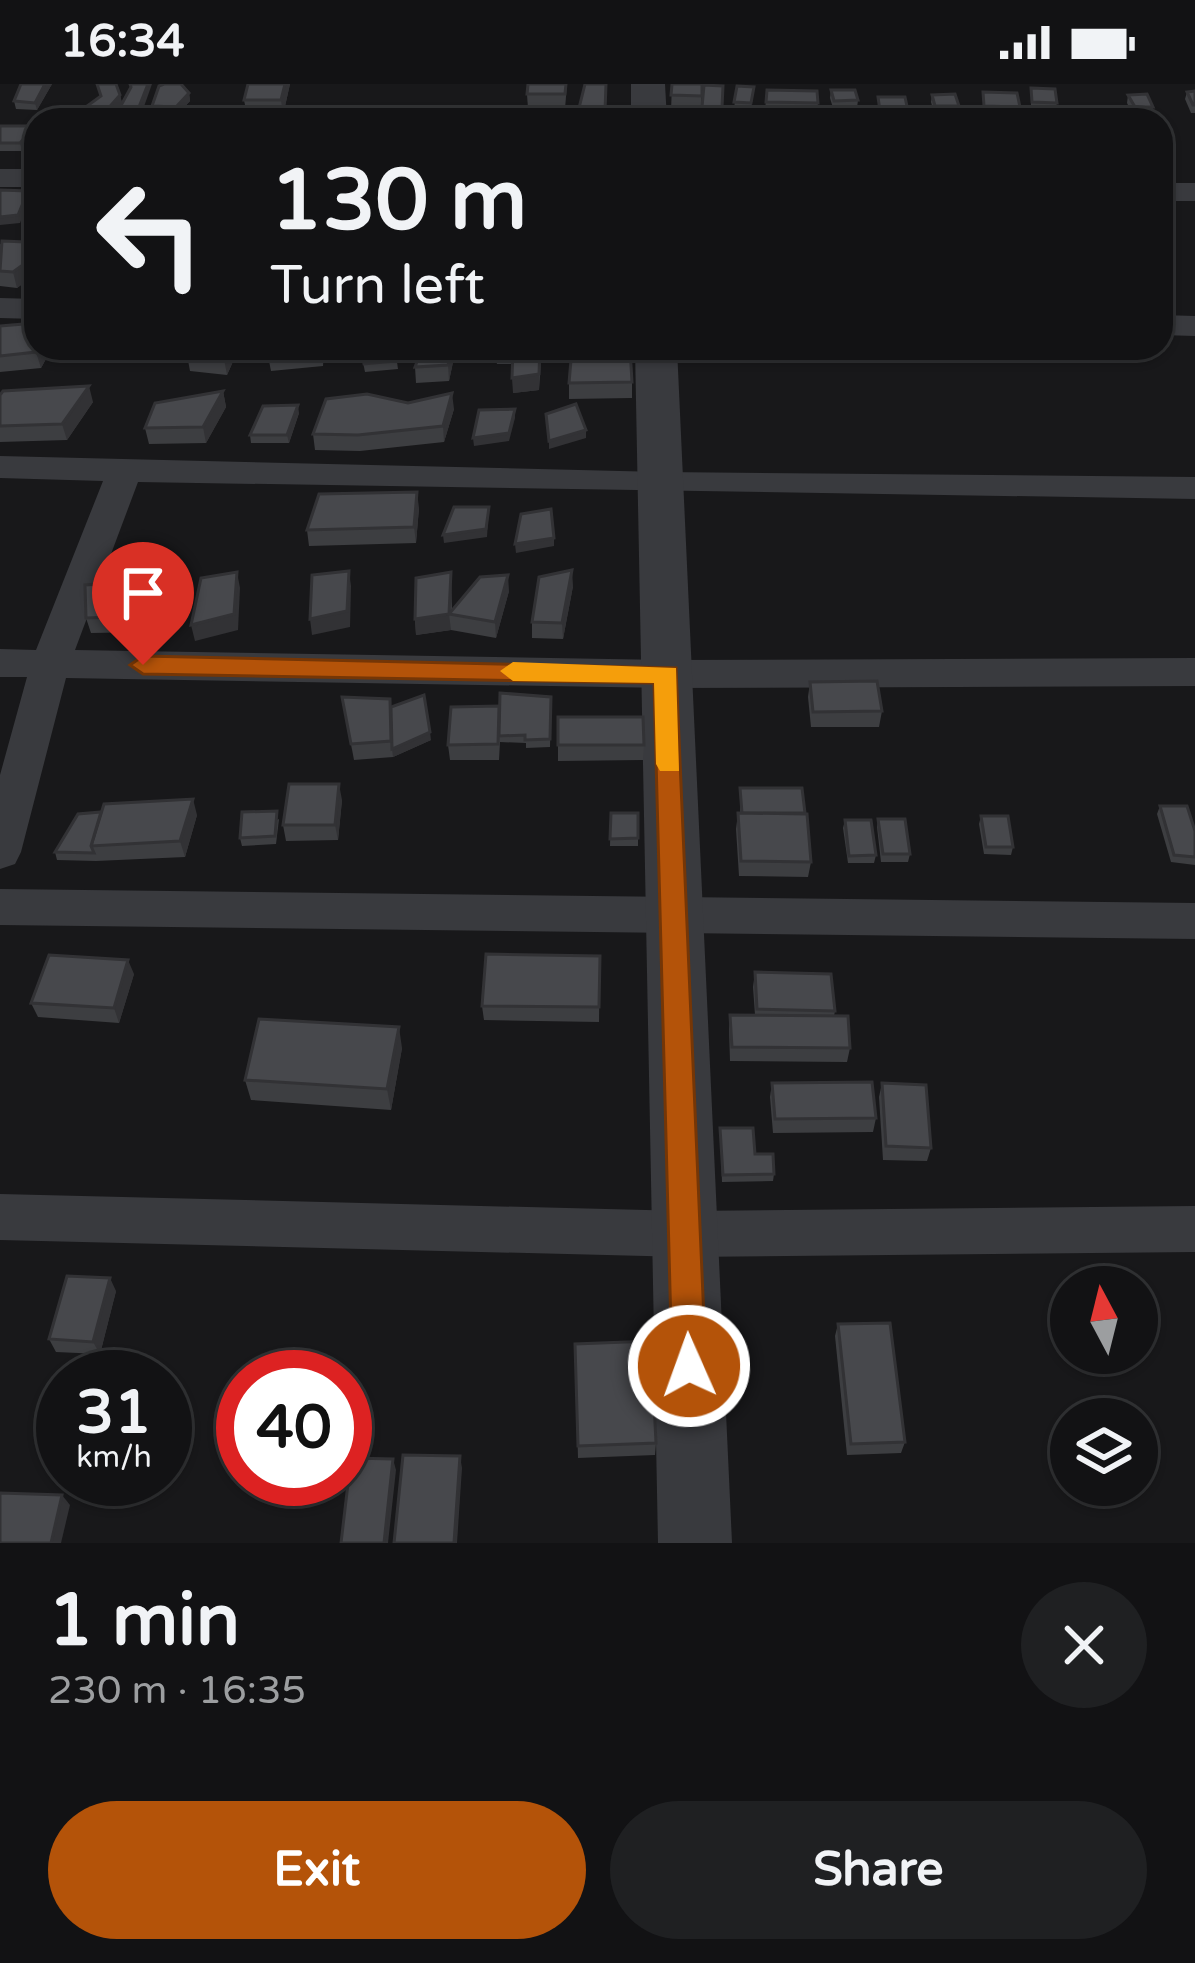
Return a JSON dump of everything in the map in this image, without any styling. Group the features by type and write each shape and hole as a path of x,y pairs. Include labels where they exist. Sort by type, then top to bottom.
{"street":[{"path":"656,360 695,1543"},
{"path":"0,467 661,483 1195,488"},
{"path":"0,852 50,664 125,470"},
{"path":"0,663 667,674 1195,672"},
{"path":"0,907 675,919 1195,921"},
{"path":"0,1217 685,1234 1195,1229"}],"building":[{"path":"21,84 45,84 35,103 14,101"},
{"path":"97,84 116,84 120,95 109,108 84,108 101,96"},
{"path":"148,84 139,107 120,108 131,87"},
{"path":"164,84 181,84 189,93 176,107 152,106"},
{"path":"248,84 285,84 281,100 244,100"},
{"path":"528,84 566,84 565,94 527,94"},
{"path":"585,84 606,84 605,108 579,108"},
{"path":"672,84 702,84 702,96 671,95"},
{"path":"704,85 723,86 722,108 702,107"},
{"path":"737,86 754,87 751,103 734,102"},
{"path":"1031,88 1055,89 1057,103 1032,102"},
{"path":"767,90 817,91 818,103 766,102"},
{"path":"831,90 855,90 858,100 834,101"},
{"path":"983,92 1017,93 1020,107 984,106"},
{"path":"955,94 959,106 935,106 932,95"},
{"path":"1147,94 1153,107 1135,107 1128,95"},
{"path":"878,97 905,97 907,108 880,108"},
{"path":"0,126 24,126 20,143 0,143"},
{"path":"0,190 24,191 18,215 0,217"},
{"path":"2,241 24,242 24,264 13,272 0,271"},
{"path":"24,324 24,353 0,356 0,326"},
{"path":"418,360 449,360 448,365 415,367"},
{"path":"513,360 540,360 539,374 512,378"},
{"path":"571,360 631,360 632,382 569,383"},
{"path":"89,386 62,424 0,426 3,391"},
{"path":"223,391 203,427 145,428 155,403"},
{"path":"452,393 443,426 358,435 313,434 326,399 367,394 408,403"},
{"path":"576,404 586,430 549,441 546,414"},
{"path":"298,405 287,435 250,435 263,406"},
{"path":"515,409 509,433 473,438 479,410"},
{"path":"417,492 414,527 307,530 319,494"},
{"path":"454,507 489,507 486,529 443,535"},
{"path":"551,509 554,538 515,544 521,514"},
{"path":"572,570 562,623 532,622 539,577"},
{"path":"349,571 347,611 310,619 312,575"},
{"path":"237,572 234,614 191,625 201,578"},
{"path":"451,572 449,614 415,619 416,578"},
{"path":"508,575 495,622 449,614 480,577"},
{"path":"160,580 143,616 86,618 85,585"},
{"path":"877,681 882,711 813,712 810,682"},
{"path":"500,693 551,697 550,739 499,736"},
{"path":"424,695 430,732 392,749 391,707"},
{"path":"342,697 390,699 391,741 351,744"},
{"path":"499,706 498,744 448,745 451,707"},
{"path":"558,717 643,717 644,745 558,745"},
{"path":"289,784 339,784 335,825 283,825"},
{"path":"740,788 802,788 805,813 742,813"},
{"path":"193,799 180,841 91,846 104,804"},
{"path":"1160,806 1187,806 1195,831 1195,857 1174,855"},
{"path":"277,811 275,836 240,838 242,812"},
{"path":"101,812 91,846 94,853 55,852 78,814"},
{"path":"611,813 638,813 638,838 610,839"},
{"path":"738,813 807,814 811,862 741,861"},
{"path":"981,816 1008,816 1013,847 986,847"},
{"path":"878,819 905,819 910,854 883,854"},
{"path":"845,820 871,820 876,855 849,856"},
{"path":"486,954 600,956 599,1007 482,1006"},
{"path":"49,955 128,960 114,1008 31,1003"},
{"path":"755,972 831,974 835,1011 757,1009"},
{"path":"730,1015 848,1016 850,1048 732,1047"},
{"path":"259,1019 399,1027 387,1089 245,1080"},
{"path":"872,1082 876,1118 775,1119 772,1083"},
{"path":"882,1083 926,1085 931,1148 886,1146"},
{"path":"720,1128 753,1128 755,1154 773,1154 774,1174 723,1175"},
{"path":"67,1276 110,1278 93,1342 49,1339"},
{"path":"890,1323 905,1442 851,1444 838,1324"},
{"path":"651,1341 656,1443 578,1446 575,1344"},
{"path":"403,1455 460,1456 454,1543 394,1543"},
{"path":"372,1458 393,1459 384,1543 341,1543 345,1506 372,1506"},
{"path":"0,1493 36,1494 36,1506 59,1506 51,1543 0,1543"}],"slow traffic":[{"path":"513,671 667,674 670,764"}],"route":[{"path":"143,665 667,674 689,1366"}]}
